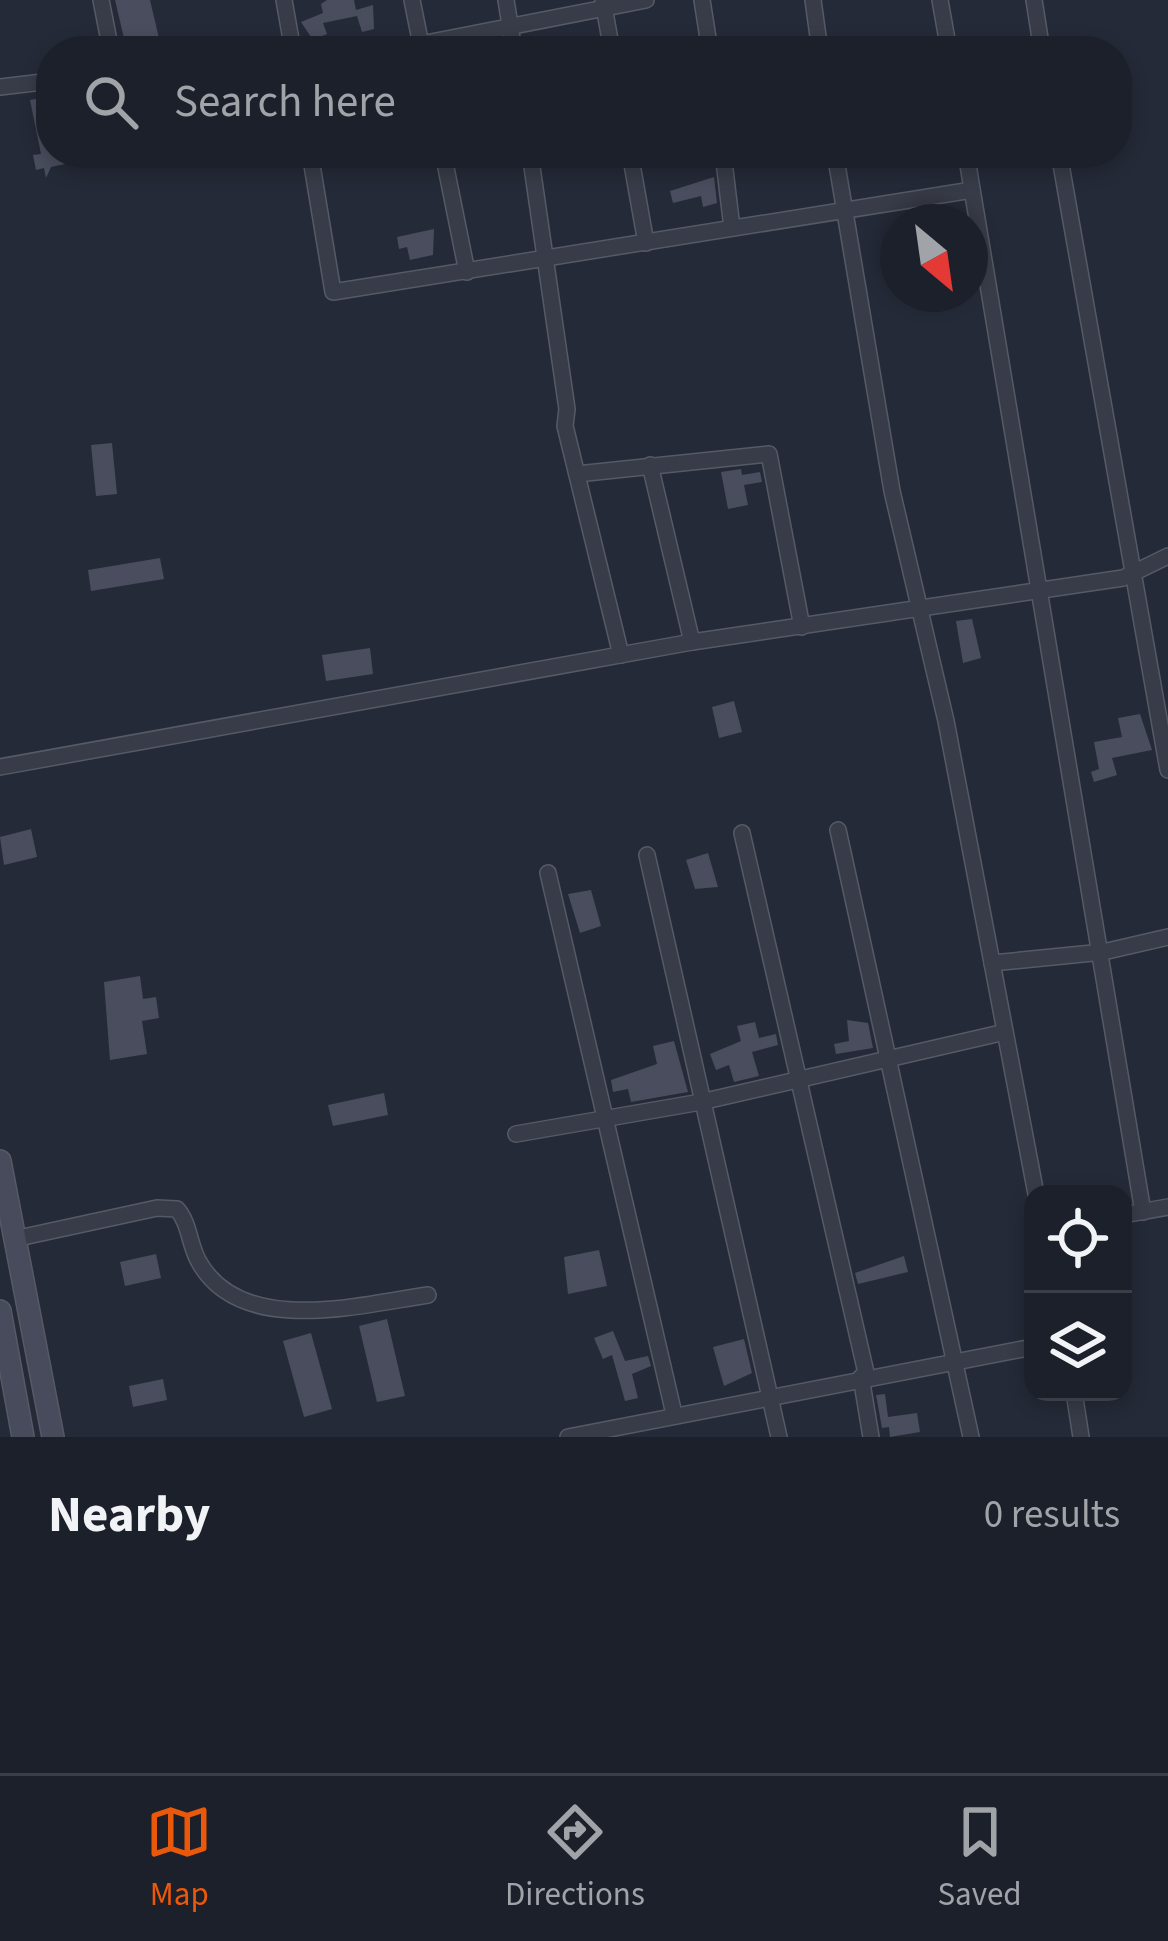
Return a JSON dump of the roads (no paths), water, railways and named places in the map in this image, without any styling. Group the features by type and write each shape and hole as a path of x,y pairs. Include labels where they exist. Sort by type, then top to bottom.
{"main road":[{"path":"0,1161 53,1437"},
{"path":"0,1311 23,1437"}],"street":[{"path":"101,0 108,36"},
{"path":"284,0 290,36"},
{"path":"412,0 420,36"},
{"path":"506,0 511,36"},
{"path":"469,36 603,4 646,0"},
{"path":"702,0 708,36"},
{"path":"813,0 818,36"},
{"path":"940,0 946,36"},
{"path":"1034,0 1040,36"},
{"path":"603,4 609,36"},
{"path":"0,87 36,83"},
{"path":"312,168 333,292 972,190"},
{"path":"446,168 467,272"},
{"path":"532,168 567,409 565,426 621,656"},
{"path":"633,168 646,243"},
{"path":"725,168 732,228"},
{"path":"837,168 892,490 923,609 1034,1185"},
{"path":"968,168 1143,1212"},
{"path":"1062,168 1168,770"},
{"path":"577,474 769,454 802,626"},
{"path":"650,465 692,642"},
{"path":"0,767 692,642 1039,592 1136,572 1168,556"},
{"path":"838,830 958,1360 971,1437"},
{"path":"742,833 864,1377 871,1437"},
{"path":"646,855 779,1437"},
{"path":"548,873 674,1414"},
{"path":"992,963 1103,952 1168,937"},
{"path":"517,1134 701,1102 1005,1032"},
{"path":"14,1239 158,1208 177,1209 200,1264 247,1304 316,1312 428,1295"},
{"path":"1132,1214 1168,1208"},
{"path":"568,1437 770,1394 1024,1349"},
{"path":"1075,1401 1081,1437"},
{"path":"649,1419 652,1437"}]}
